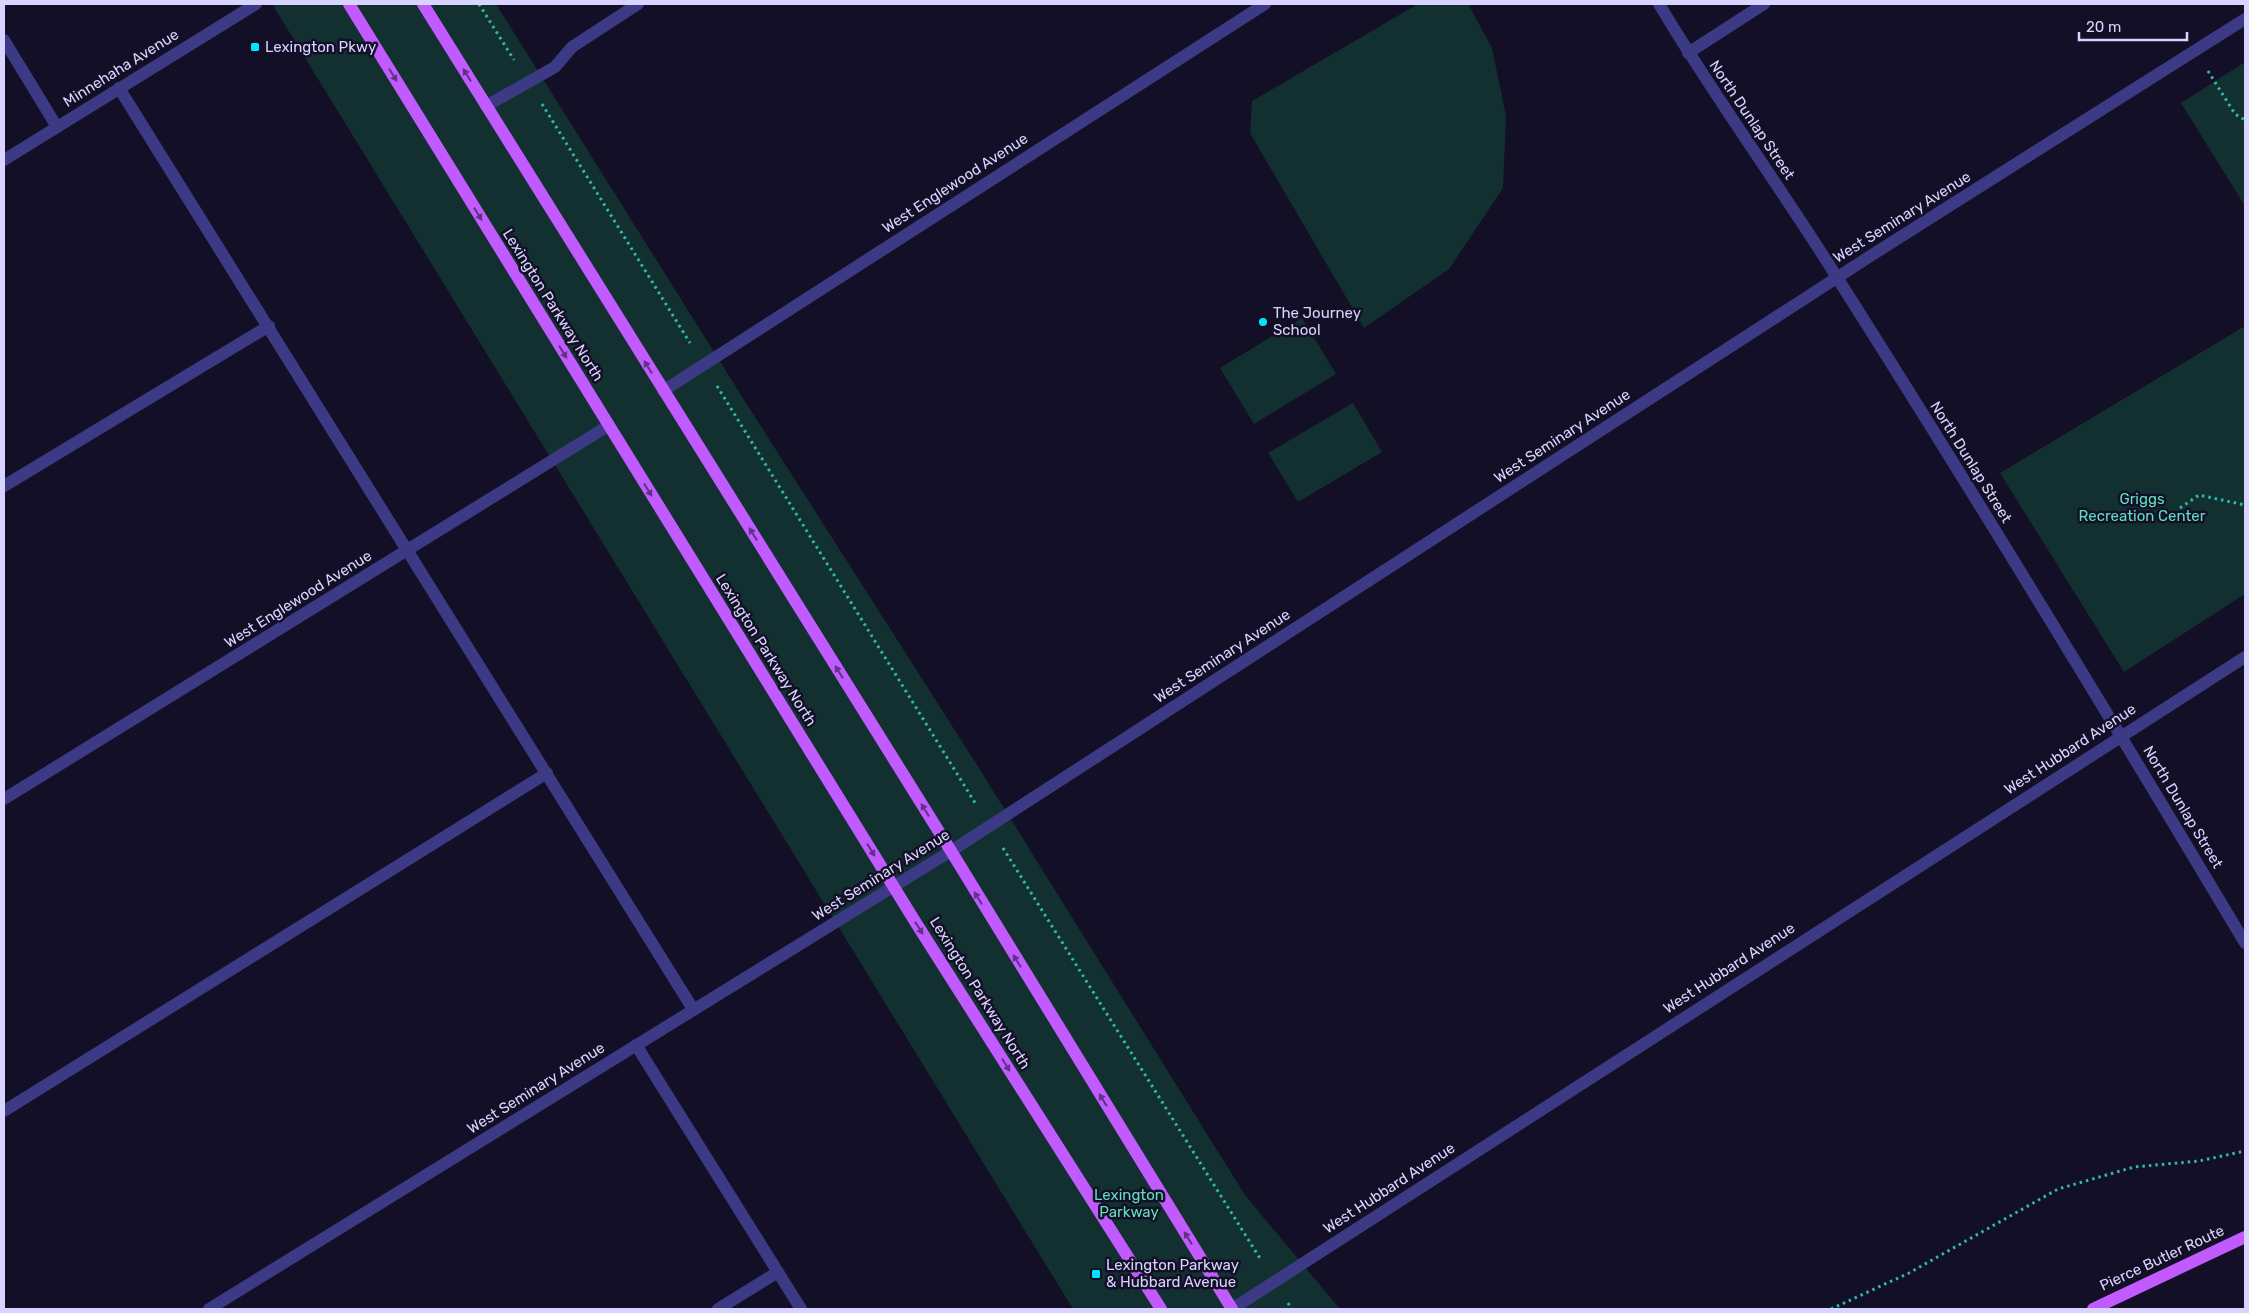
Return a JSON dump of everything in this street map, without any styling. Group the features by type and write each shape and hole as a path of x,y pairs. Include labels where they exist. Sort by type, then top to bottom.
{"main road":[{"name":"Lexington Parkway North","path":"349,4 893,886 1161,1309"},
{"path":"423,4 951,851 1232,1309"},
{"name":"Pierce Butler Route","path":"2094,1309 2245,1237"}],"street":[{"name":"Minnehaha Avenue","path":"4,160 256,4"},
{"path":"486,106 555,67 572,47 638,4"},
{"name":"West Englewood Avenue","path":"663,390 1265,4"},
{"name":"North Dunlap Street","path":"1659,4 1688,52 1838,277 2121,736 2245,943"},
{"path":"1688,52 1764,4"},
{"name":"West Seminary Avenue","path":"209,1309 951,851 1838,277 2245,20"},
{"path":"4,40 56,127"},
{"path":"119,88 693,1009"},
{"path":"4,486 269,326"},
{"name":"West Englewood Avenue","path":"4,799 608,426"},
{"name":"West Hubbard Avenue","path":"1232,1309 2245,657"},
{"path":"4,1112 547,773"},
{"path":"636,1045 801,1309"},
{"path":"718,1309 778,1272"}],"path":[{"path":"479,4 989,826 1292,1309"},
{"path":"2196,51 2236,114 2245,120"},
{"path":"2180,508 2200,495 2245,505"},
{"path":"1831,1309 1909,1274 2058,1189 2134,1167 2199,1160 2245,1151"}],"green space":[{"name":"Lexington Parkway","path":"272,4 496,4 741,395 977,765 1245,1195 1340,1309 1073,1309"},
{"path":"1418,4 1468,4 1492,48 1506,116 1503,188 1449,269 1364,328 1250,133 1252,101"},
{"path":"2245,62 2245,206 2181,103"},
{"path":"1302,318 1336,374 1254,424 1220,368"},
{"name":"Griggs Recreation Center","path":"2245,326 2245,594 2124,672 2000,473"},
{"path":"1353,403 1382,452 1298,502 1268,453"}],"place":[{"name":"Lexington Pkwy","path":"255,47"},
{"name":"The Journey School","path":"1263,322"},
{"name":"Lexington Parkway & Hubbard Avenue","path":"1096,1274"}]}
